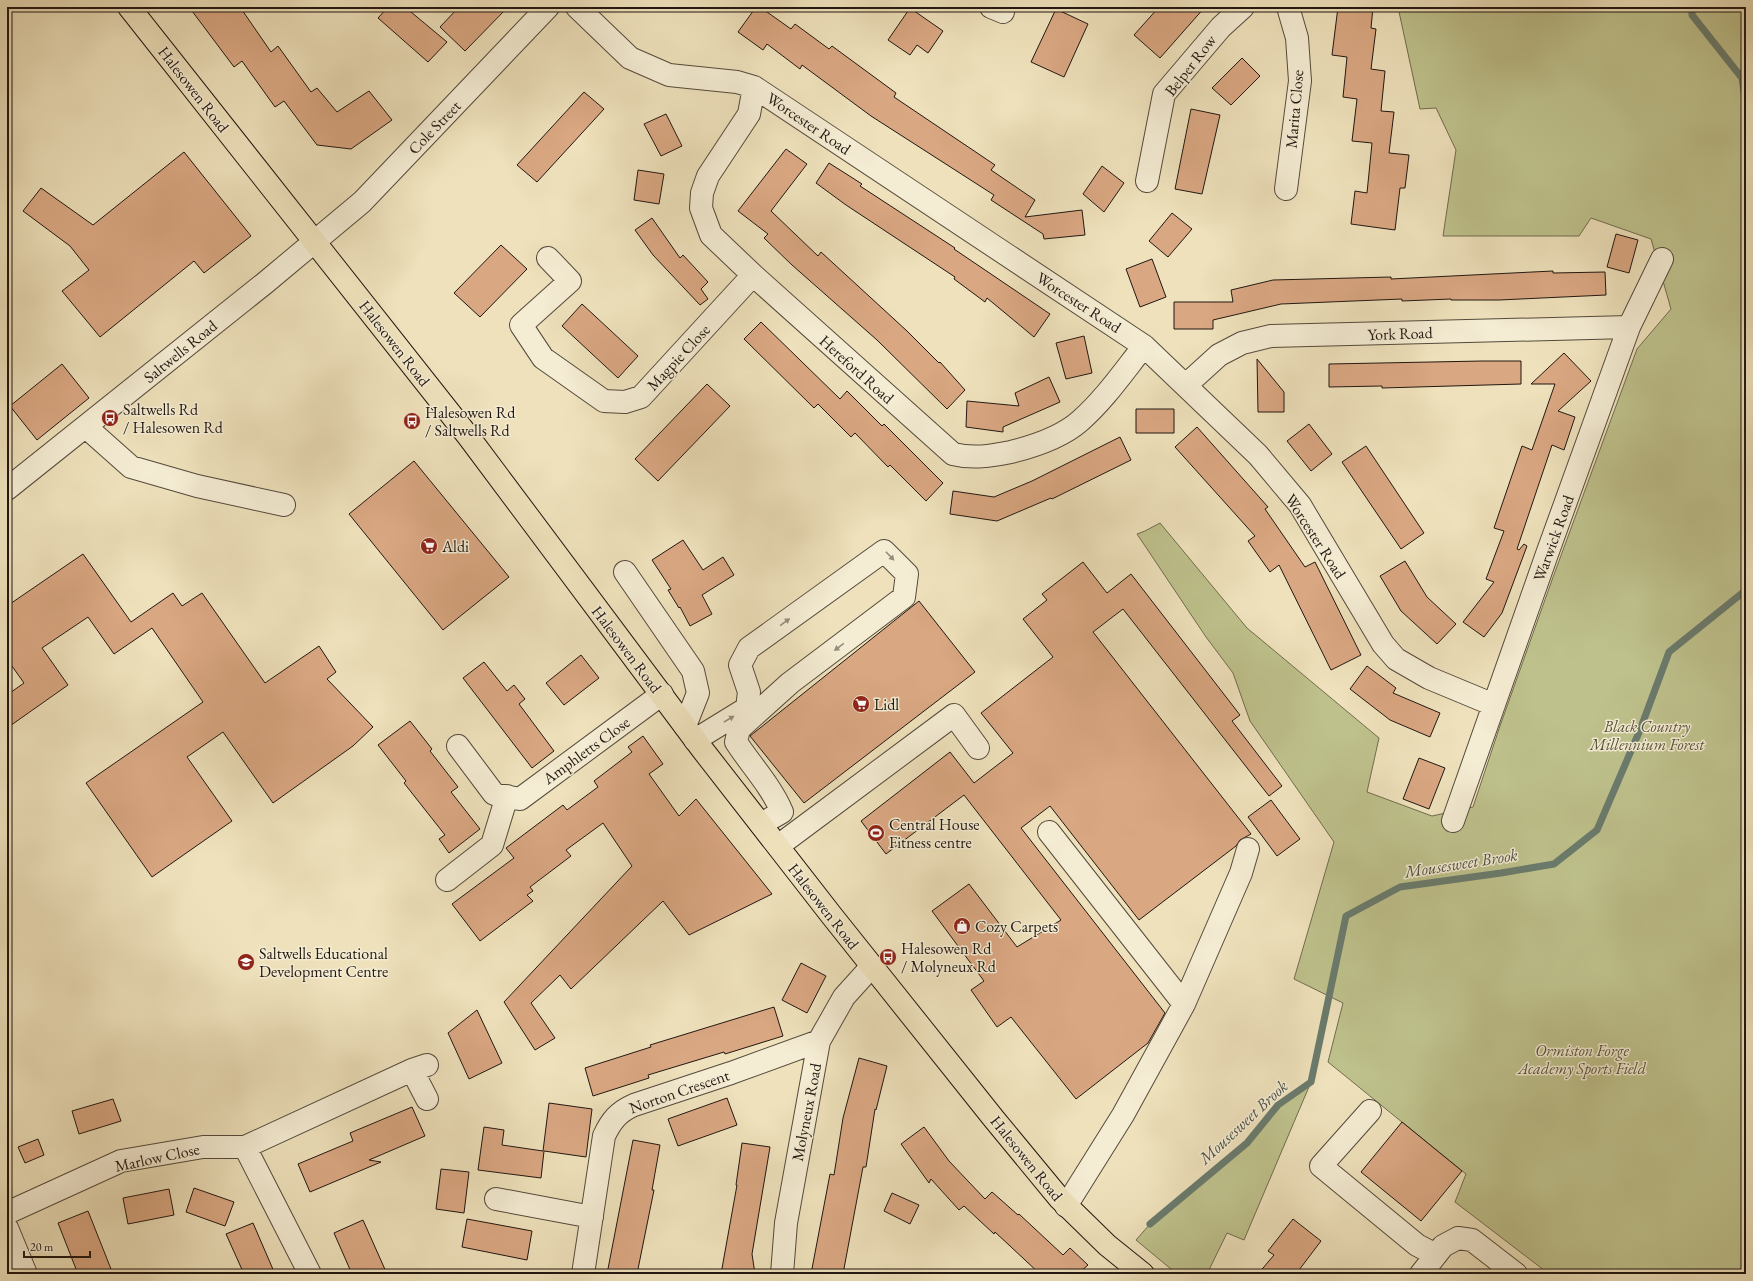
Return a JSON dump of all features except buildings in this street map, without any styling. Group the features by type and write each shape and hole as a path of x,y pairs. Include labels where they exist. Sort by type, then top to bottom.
{"main road":[{"name":"Halesowen Road","path":"129,7 468,436 690,733 872,966 1066,1206 1107,1245 1143,1274"}],"street":[{"name":"Cole Street","path":"316,242 362,202 548,7"},
{"name":"Worcester Road","path":"578,7 630,58 669,75 738,82 754,87 1144,346 1258,455 1300,505 1383,644 1396,658 1429,678 1494,705"},
{"name":"Belper Row","path":"1147,181 1164,94 1221,27 1243,7"},
{"name":"Marita Close","path":"1286,189 1300,81 1297,38 1288,7"},
{"name":"Hereford Road","path":"754,87 749,114 708,176 702,193 701,208 711,235 753,276 953,454 966,458 990,456 1028,448 1056,436 1080,421 1100,401 1144,346"},
{"name":"Saltwells Road","path":"7,489 316,242"},
{"name":"Magpie Close","path":"548,258 570,281 521,326 543,358 604,401 625,402 642,397 753,276"},
{"name":"Warwick Road","path":"1453,820 1629,327 1662,259"},
{"name":"York Road","path":"1186,385 1219,355 1242,343 1271,336 1629,327"},
{"path":"86,427 131,467 197,486 284,505"},
{"path":"690,733 748,708 749,692 740,665 749,648 884,551 907,574 904,596 790,683 739,729 736,742 774,795 782,812 761,824"},
{"path":"625,572 693,671 698,693 690,733"},
{"name":"Amphletts Close","path":"458,746 494,794 520,799 662,694"},
{"path":"778,846 954,716 978,748"},
{"path":"447,880 492,845 507,796"},
{"path":"1049,832 1184,1004"},
{"path":"1066,1206 1123,1115 1184,1004 1241,873 1248,849"},
{"name":"Molyneux Road","path":"782,1274 786,1223 819,1040 844,997 872,966"},
{"name":"Norton Crescent","path":"583,1274 604,1136 611,1122 623,1110 819,1040"},
{"name":"Marlow Close","path":"7,1213 121,1161 203,1147 245,1147 419,1068 427,1099"},
{"path":"1370,1111 1321,1166 1417,1245 1436,1255"},
{"path":"245,1147 310,1274"},
{"path":"496,1199 592,1217"},
{"path":"7,1228 26,1274"},
{"path":"1421,1274 1443,1246 1458,1238 1472,1240 1516,1274"}],"green space":[{"path":"1398,7 1746,7 1746,1274 1549,1274 1455,1202 1466,1174 1328,1062 1343,1003 1294,979 1334,842 1250,721 1233,673 1206,637 1137,534 1160,523 1247,628 1379,738 1367,792 1432,816 1473,807 1552,580 1637,349 1671,309 1651,239 1591,218 1579,236 1443,236 1456,150 1436,108 1420,109"},
{"path":"1311,1082 1244,1240 1227,1233 1207,1274 1177,1274 1136,1240 1150,1224 1247,1143 1278,1105"}],"waterway":[{"name":"Mousesweet Brook","path":"1692,7 1692,15 1742,78 1746,106"},
{"name":"Mousesweet Brook","path":"1150,1224 1247,1143 1278,1105 1311,1082 1346,916 1400,887 1554,864 1597,830 1640,730 1669,652 1746,590"}],"place":[{"name":"Saltwells Rd / Halesowen Rd","path":"110,418"},
{"name":"Halesowen Rd / Saltwells Rd","path":"412,421"},
{"name":"Aldi","path":"429,546"},
{"name":"Lidl","path":"861,704"},
{"name":"Central House Fitness centre","path":"876,833"},
{"name":"Cozy Carpets","path":"962,926"},
{"name":"Halesowen Rd / Molyneux Rd","path":"888,957"},
{"name":"Saltwells Educational Development Centre","path":"246,962"}],"park label":[{"name":"Black Country Millennium Forest","path":"1647,735"},
{"name":"Ormiston Forge Academy Sports Field","path":"1582,1059"}]}
